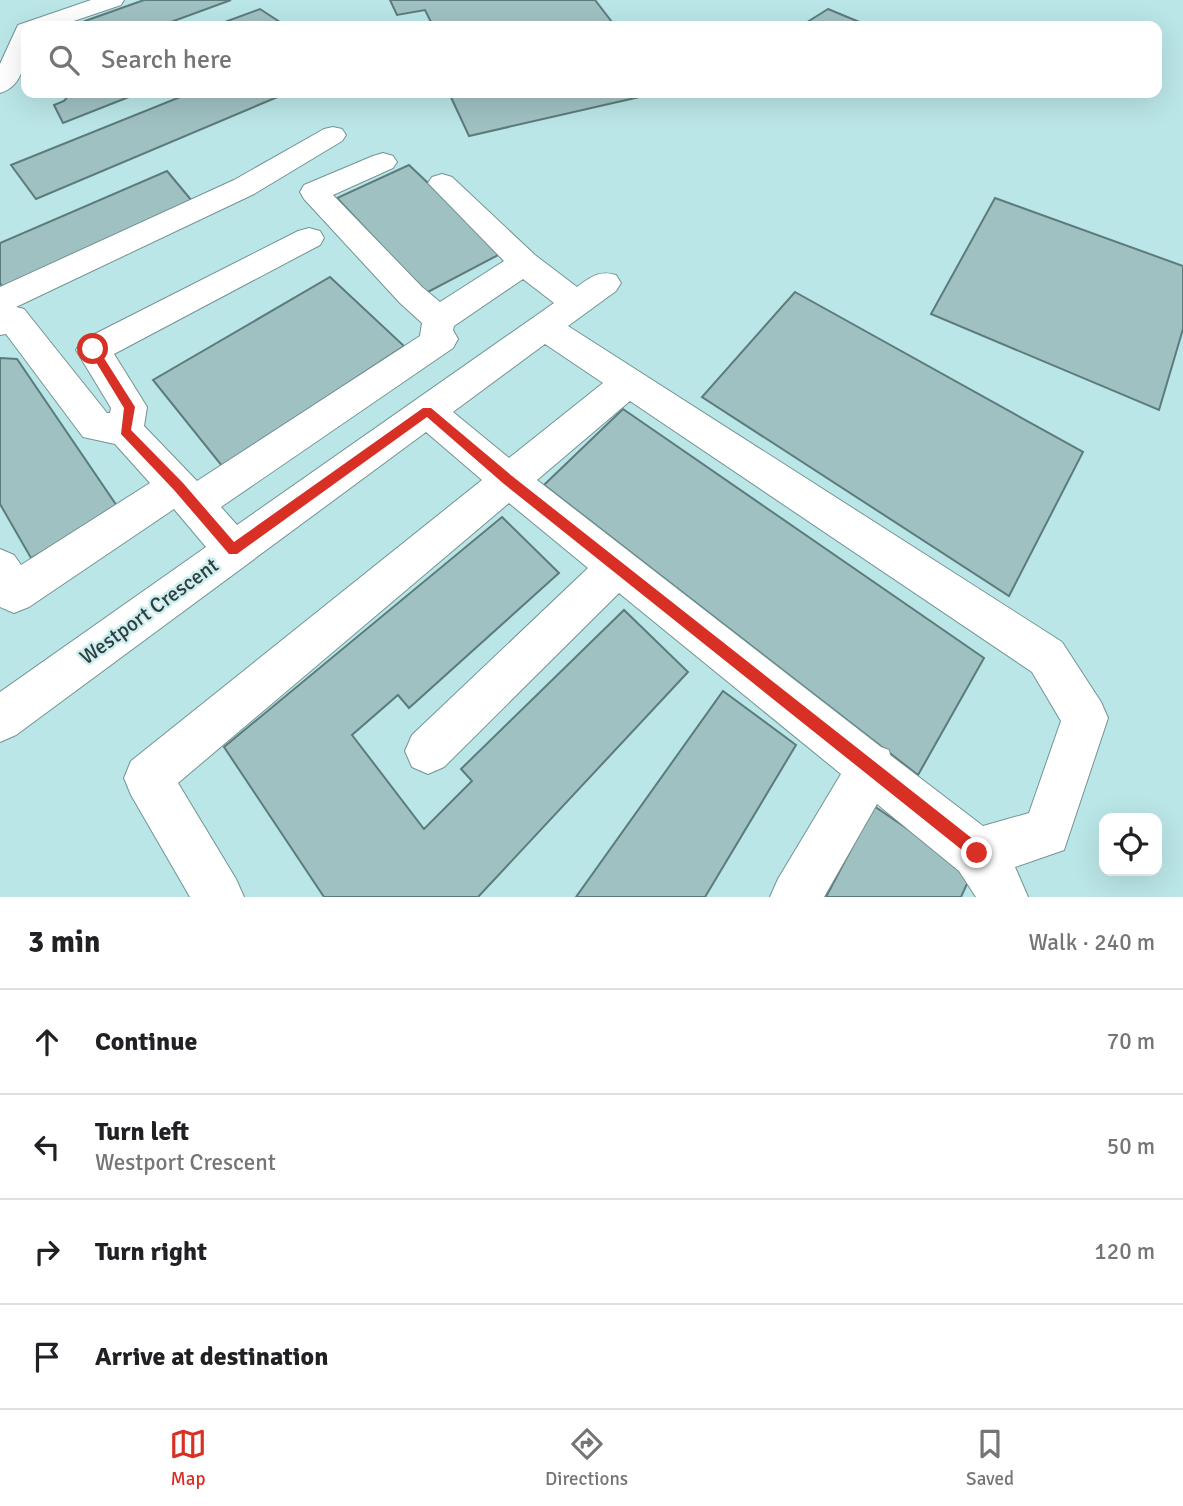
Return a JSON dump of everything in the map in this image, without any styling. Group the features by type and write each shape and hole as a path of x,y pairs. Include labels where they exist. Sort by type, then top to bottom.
{"street":[{"path":"42,21 104,1"},
{"path":"0,85 7,77 21,45"},
{"path":"0,301 244,187 333,135"},
{"path":"383,162 314,192 411,295 476,374"},
{"path":"0,568 14,593 186,495 438,331 524,263 442,183"},
{"path":"125,431 129,407 93,349 309,239"},
{"name":"Westport Crescent","path":"0,719 591,293 524,263"},
{"path":"351,266 412,328 438,331"},
{"path":"0,323 12,318 96,426 125,431 186,495 233,550"},
{"path":"544,327 1047,657 1085,718 1047,833 977,853"},
{"path":"218,897 148,778 629,382"},
{"path":"427,411 508,480 977,853 1003,894 1002,897"},
{"path":"428,751 617,567"},
{"path":"796,897 872,767"}],"shaded area":[{"path":"0,0 1183,0 1183,897 0,897"}],"building":[{"path":"144,0 231,0 174,21 85,21"},
{"path":"390,0 595,0 611,21 430,21 425,10 397,15"},
{"path":"260,9 278,21 228,21"},
{"path":"828,9 857,21 809,21"},
{"path":"67,98 126,98 63,123 54,105"},
{"path":"178,98 275,98 36,199 11,165"},
{"path":"451,98 635,98 469,136"},
{"path":"409,165 502,253 426,293 337,198"},
{"path":"167,171 197,207 6,294 0,283 0,243"},
{"path":"995,198 1183,266 1183,329 1159,410 931,314"},
{"path":"330,277 404,346 222,466 153,380"},
{"path":"795,292 1083,452 1009,596 702,397"},
{"path":"0,358 17,359 119,509 31,558 0,504"},
{"path":"623,409 984,658 918,775 544,485"},
{"path":"502,517 559,573 409,708 398,695 352,735 424,829 472,781 461,769 624,610 688,672 478,897 324,897 224,747"},
{"path":"723,691 796,745 705,897 576,897"},
{"path":"874,806 972,873 961,897 826,897"}],"route":[{"path":"93,349 129,407 125,431 194,503 233,550 427,411 508,480 977,853"}]}
